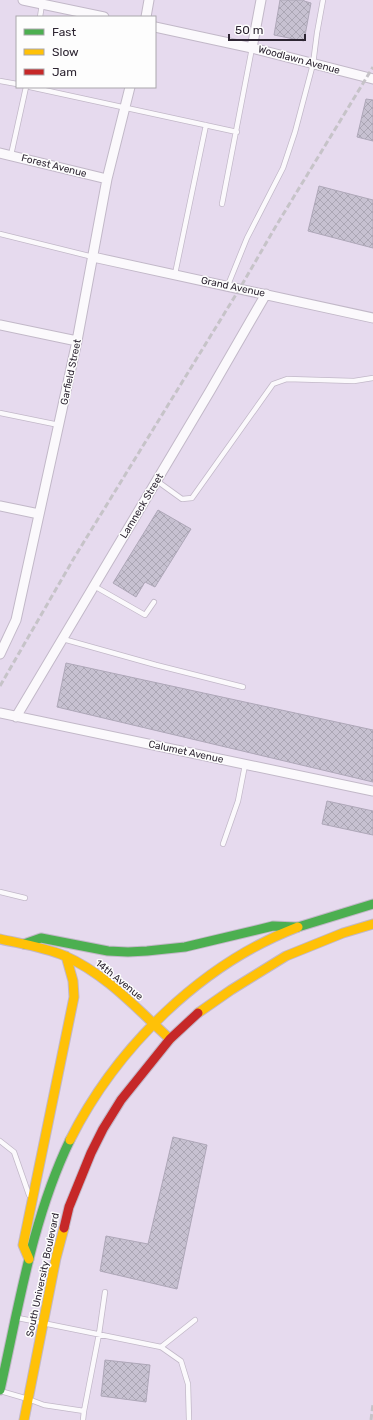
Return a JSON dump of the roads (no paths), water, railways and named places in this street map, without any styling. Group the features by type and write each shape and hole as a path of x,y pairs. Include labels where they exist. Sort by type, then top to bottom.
{"main road":[{"name":"South University Boulevard","path":"0,1391 29,1259 44,1204 66,1147 79,1122 110,1073 153,1024 216,971 267,941 298,927 373,904"},
{"name":"South University Boulevard","path":"24,1420 56,1258 66,1219 78,1183 91,1153 103,1129 121,1100 170,1039 202,1010 286,956 343,933 373,924"},
{"path":"24,944 42,938 108,951 147,951 186,947 273,926 298,927"},
{"name":"14th Avenue","path":"0,939 66,956 87,968 106,982 170,1039"},
{"path":"29,1259 22,1244 74,997 74,979 66,956"}],"street":[{"path":"23,0 42,2 100,16"},
{"path":"146,16 149,0"},
{"path":"252,48 261,0"},
{"name":"Woodlawn Avenue","path":"156,28 252,48 373,79"},
{"name":"Garfield Street","path":"0,654 16,620 77,341 107,178 130,88"},
{"name":"Forest Avenue","path":"0,153 107,178"},
{"name":"Grand Avenue","path":"93,257 373,318"},
{"name":"Lamneck Street","path":"16,717 157,481 266,294"},
{"path":"0,325 77,341"},
{"path":"0,506 39,514"},
{"name":"Calumet Avenue","path":"0,713 373,791"}],"lane":[{"path":"228,286 247,238 283,168 295,132 313,64 323,0"},
{"path":"40,16 42,2"},
{"path":"222,204 252,48"},
{"path":"0,81 16,84"},
{"path":"11,156 26,88"},
{"path":"35,88 236,132"},
{"path":"175,274 206,125"},
{"path":"0,234 93,257"},
{"path":"157,481 182,499 192,498 273,384 286,378 354,381 373,378"},
{"path":"0,413 59,425"},
{"path":"94,586 145,616 154,602"},
{"path":"63,639 243,687"},
{"path":"223,844 238,801 245,765"},
{"path":"0,892 25,898"},
{"path":"0,1142 14,1152 31,1200"},
{"path":"83,1420 106,1292"},
{"path":"16,1318 161,1346 181,1362 188,1384 190,1420"},
{"path":"161,1346 195,1320"},
{"path":"0,1391 44,1405 84,1411"}],"railway":[{"path":"0,686 74,558 240,288 373,67"},
{"path":"371,1420 373,1404"}]}
